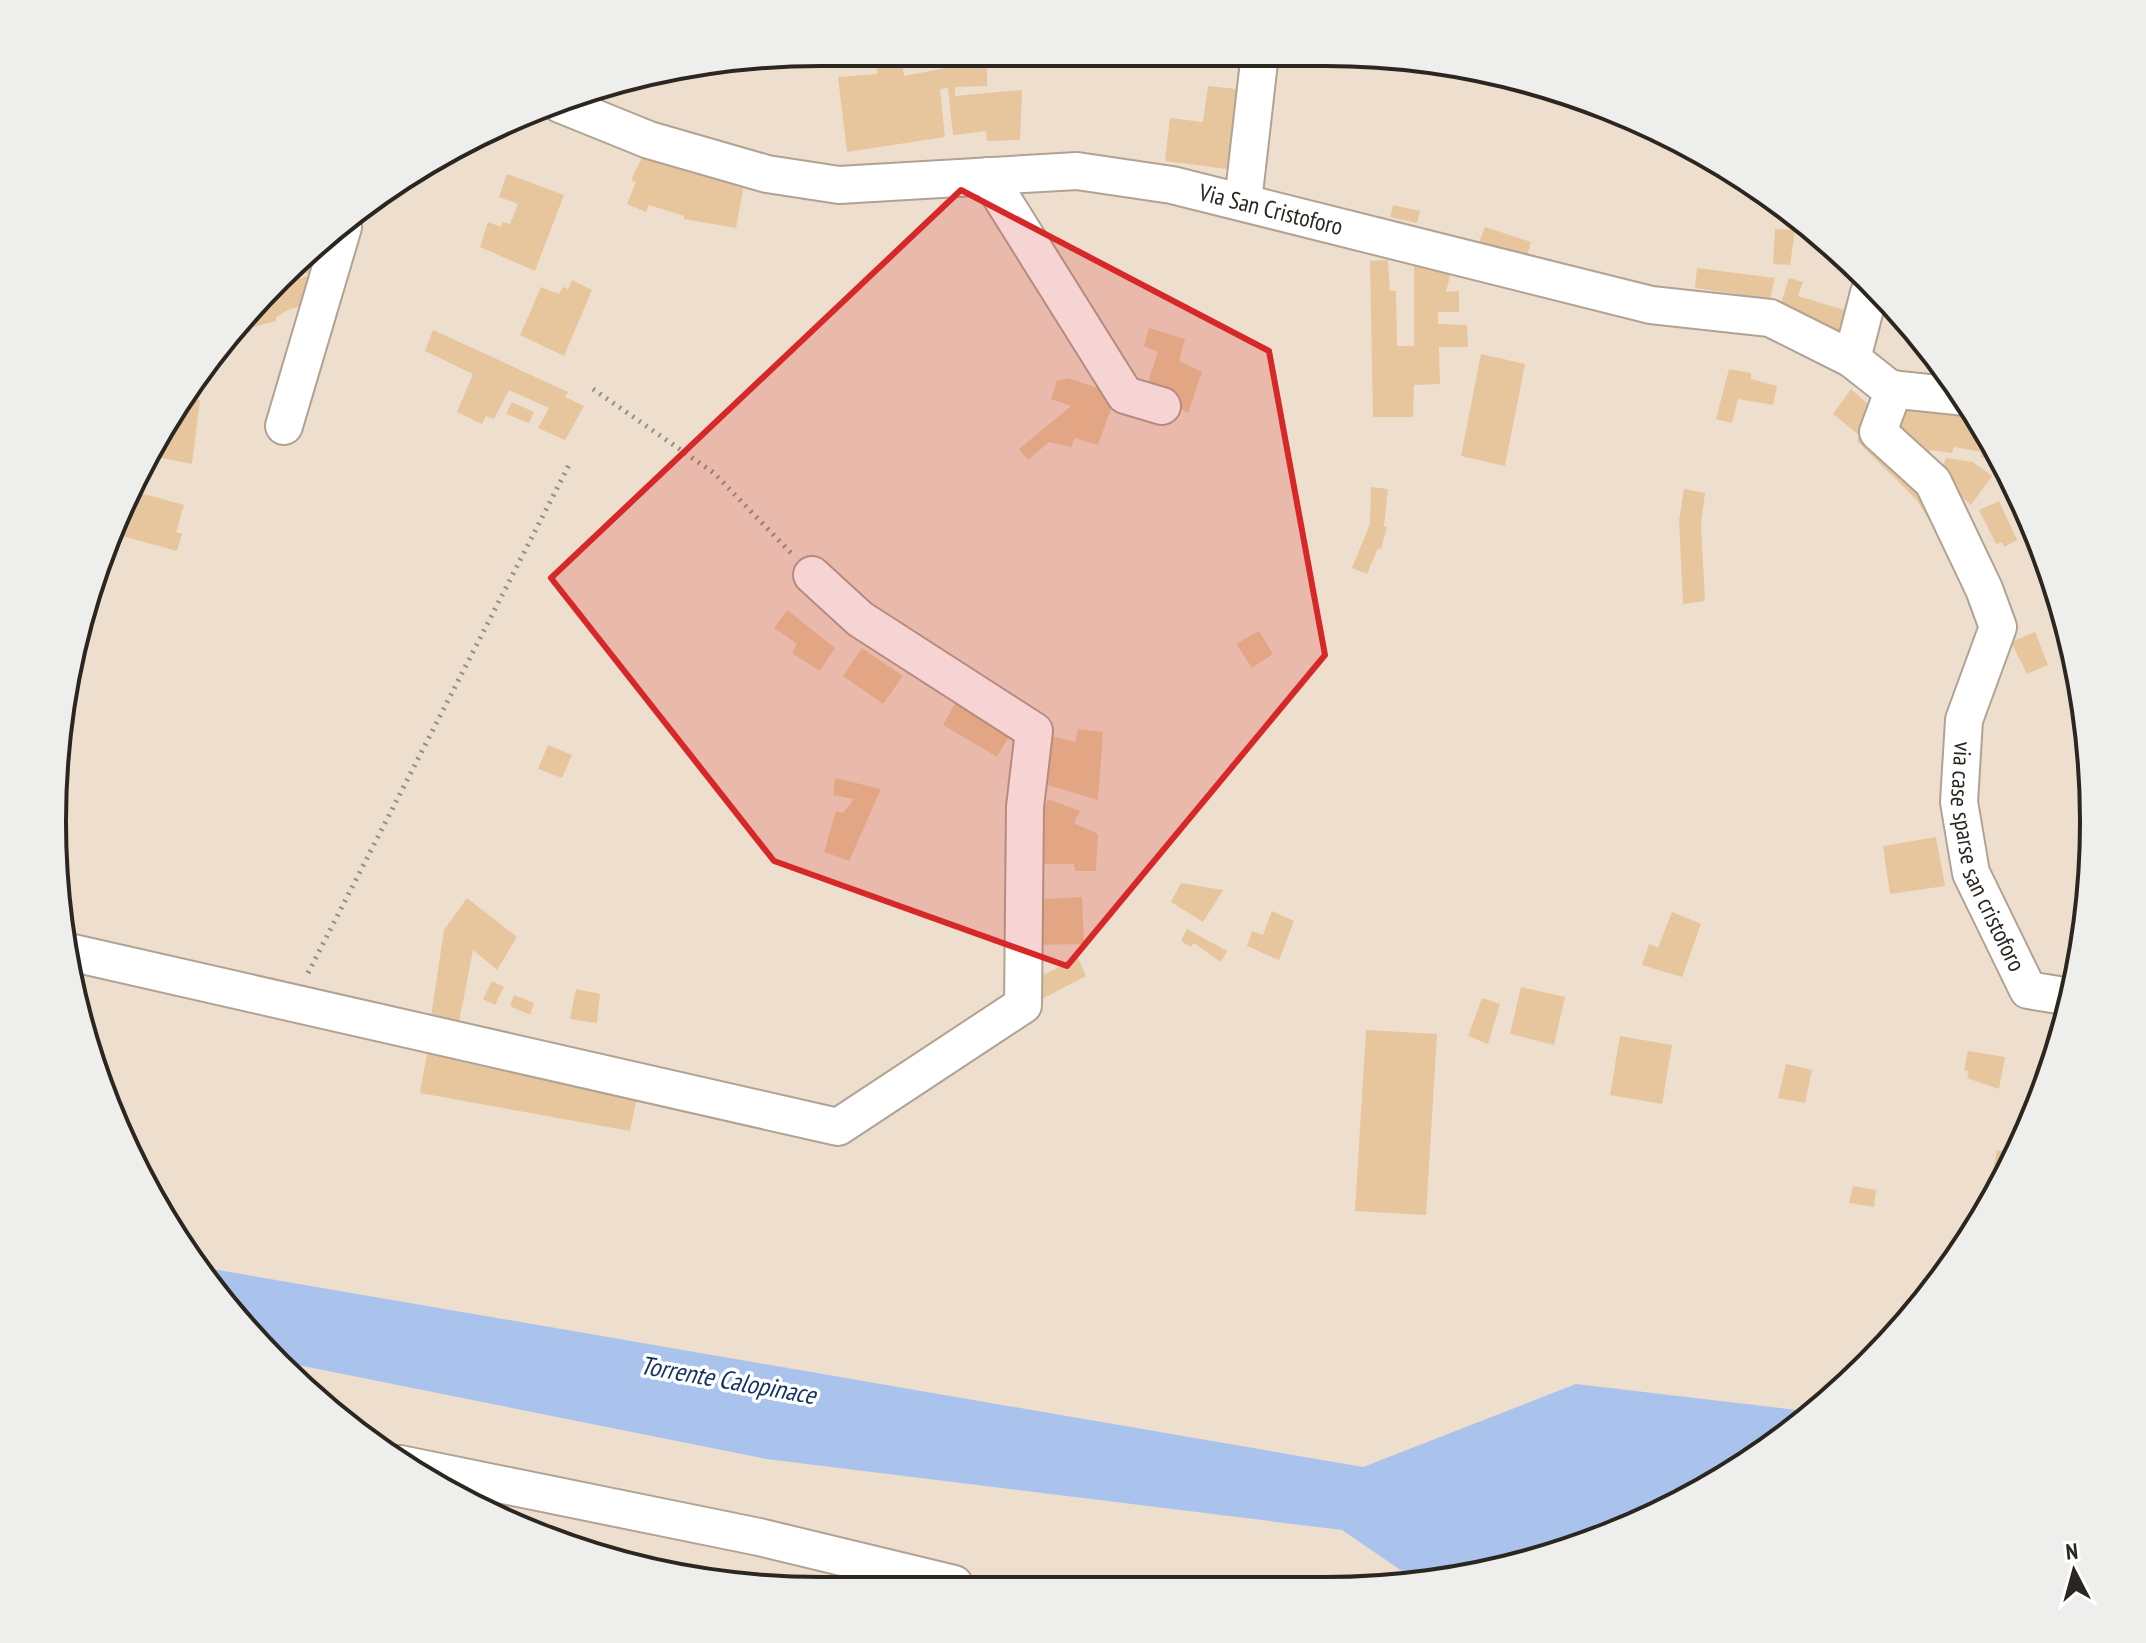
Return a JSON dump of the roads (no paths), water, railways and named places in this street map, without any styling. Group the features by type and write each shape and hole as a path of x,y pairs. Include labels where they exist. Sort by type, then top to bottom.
{"street":[{"path":"1243,202 1259,66"},
{"name":"Via San Cristoforo","path":"572,109 649,140 767,174 839,185 1077,171 1172,185 1651,305 1770,318 1852,359 1894,389 1948,395"},
{"path":"988,176 1125,395 1162,406"},
{"path":"284,426 339,240"},
{"path":"1852,359 1868,297"},
{"name":"via case sparse san cristoforo","path":"1894,389 1878,432 1933,482 1998,627 1964,720 1959,802 1971,873 2028,990 2059,995"},
{"path":"78,954 838,1127 1023,1005 1025,807 1034,731 860,619 812,575"},
{"path":"437,1471 759,1537 925,1577"}],"water":[{"name":"Torrente Calopinace","path":"213,1269 1363,1467 1576,1384 1798,1410 1702,1476 1614,1519 1520,1551 1404,1573 1342,1530 766,1459 296,1365 253,1320"}]}
